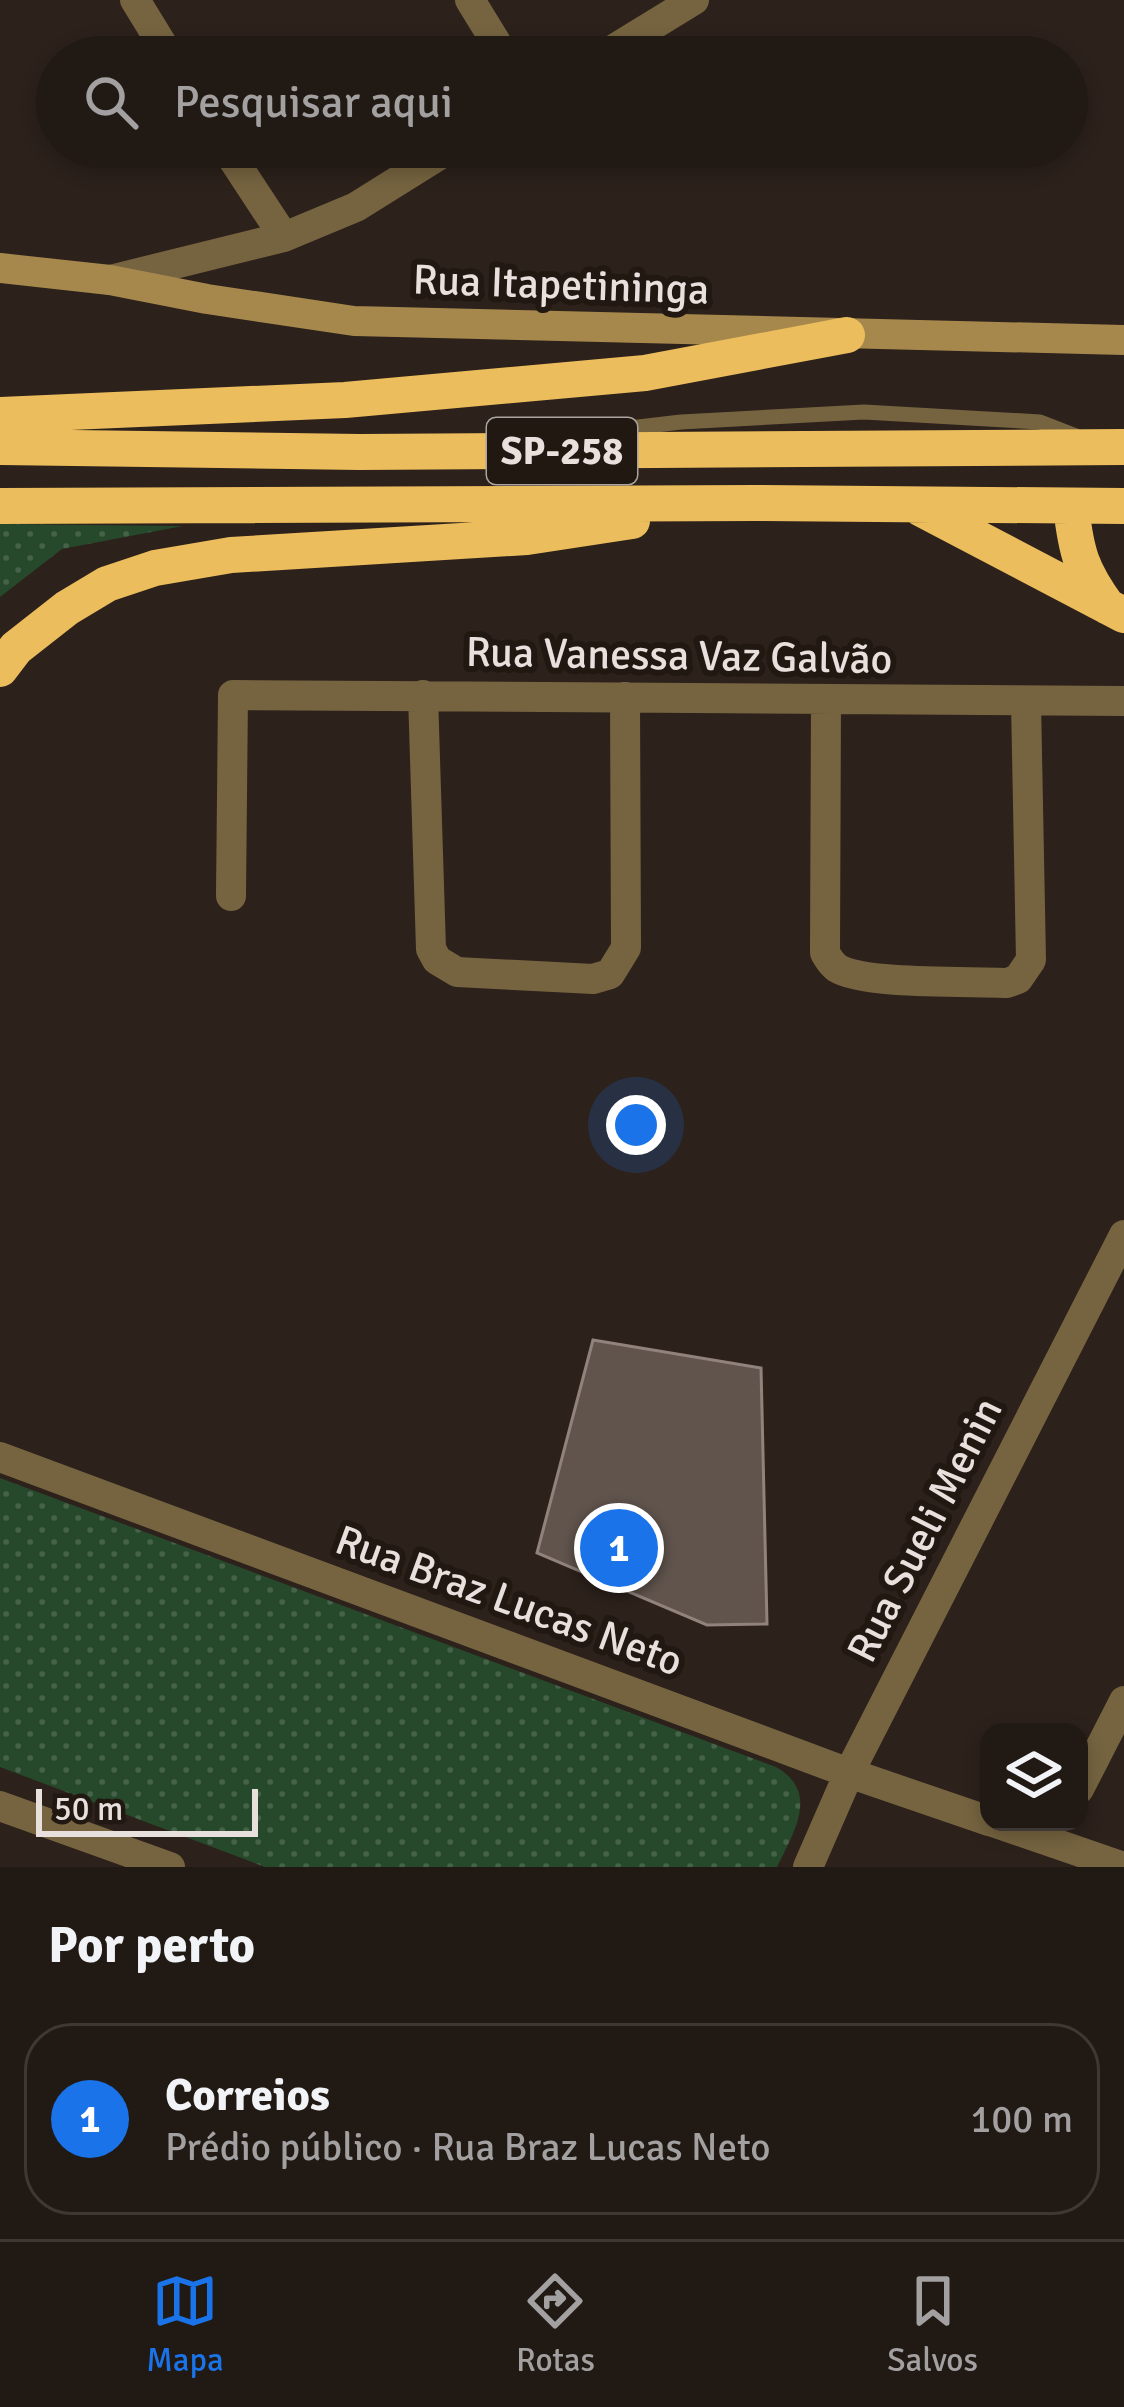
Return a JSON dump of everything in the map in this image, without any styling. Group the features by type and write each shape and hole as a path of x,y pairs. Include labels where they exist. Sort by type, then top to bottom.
{"highway":[{"path":"0,415 345,400 645,374 847,335"},
{"name":"SP-258","path":"0,447 547,451 1116,447"},
{"path":"0,669 16,648 67,608 107,584 155,568 231,555 526,537 757,503"},
{"path":"914,505 1117,612"},
{"name":"SP-258","path":"0,506 1124,506"},
{"path":"1071,506 1076,551 1085,575 1117,612"}],"street":[{"path":"135,0 157,36"},
{"path":"470,0 492,36"},
{"path":"635,36 694,0"},
{"path":"239,168 284,238"},
{"path":"110,280 284,238 356,207 418,168"},
{"name":"Rua Itapetininga","path":"0,268 110,280 354,321 1124,340"},
{"name":"Rua Vanessa Vaz Galvão","path":"231,896 233,695 1124,700"},
{"path":"423,695 431,949 436,960 457,972 593,979 610,974 626,948 625,697"},
{"path":"826,700 829,960 837,968 865,976 1007,983 1018,979 1031,960 1026,700"},
{"name":"Rua Sueli Menin","path":"808,1867 849,1772 1124,1235"},
{"name":"Rua Braz Lucas Neto","path":"0,1457 980,1817"},
{"path":"1088,1771 1124,1701"},
{"path":"0,1806 170,1867"},
{"name":"Rua Braz Lucas Neto","path":"1057,1832 1124,1867"}],"green space":[{"path":"0,524 183,526 62,549 0,597"},
{"path":"0,1478 776,1767 797,1788 800,1800 790,1840 777,1867 265,1867 0,1767"}],"building":[{"path":"593,1340 761,1368 767,1624 707,1625 537,1553"}],"place":[{"name":"Correios","path":"619,1548"}]}
